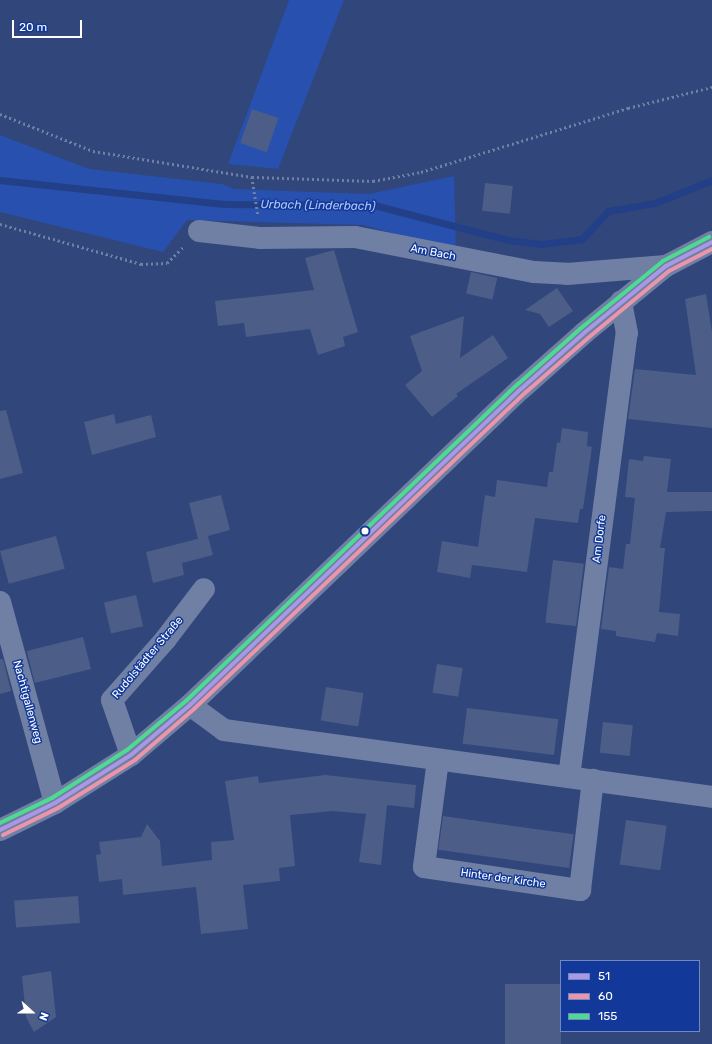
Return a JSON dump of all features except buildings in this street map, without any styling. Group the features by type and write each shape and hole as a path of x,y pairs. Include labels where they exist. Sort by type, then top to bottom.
{"street":[{"name":"Am Bach","path":"199,231 260,238 355,237 534,272 568,274 666,266"},
{"path":"0,830 54,803 131,755 190,705 521,389 621,302 666,266 712,242"},
{"name":"Am Dorfe","path":"570,777 627,333 621,302"},
{"name":"Rudolstädter Straße","path":"131,755 112,700 165,640 204,589"},
{"name":"Nachtigallenweg","path":"0,602 54,803"},
{"path":"190,705 224,730 712,797"},
{"name":"Hinter der Kirche","path":"438,760 424,867 580,890 593,780"}],"path":[{"path":"0,114 92,151 252,178 373,181 421,172 628,108 712,87"},
{"path":"252,178 258,218"},
{"path":"0,224 141,264 167,263 199,231"}],"shaded area":[{"path":"289,0 344,0 278,169 228,164"},
{"path":"0,135 89,169 222,184 234,189 369,194 454,176 456,251 363,225 187,220 163,252 0,212"}],"waterway":[{"name":"Urbach (Linderbach)","path":"0,180 224,204 374,205 508,240 541,244 582,239 608,211 655,203 712,180"}],"transit line":[{"name":"155","path":"0,823 52,798 127,750 186,701 517,385 580,329 663,261 709,237"},
{"name":"51","path":"0,830 55,803 131,755 190,705 521,389 584,333 666,266 712,242"},
{"name":"60","path":"3,835 58,808 135,760 194,709 525,393 588,338 669,271 712,249"}]}
